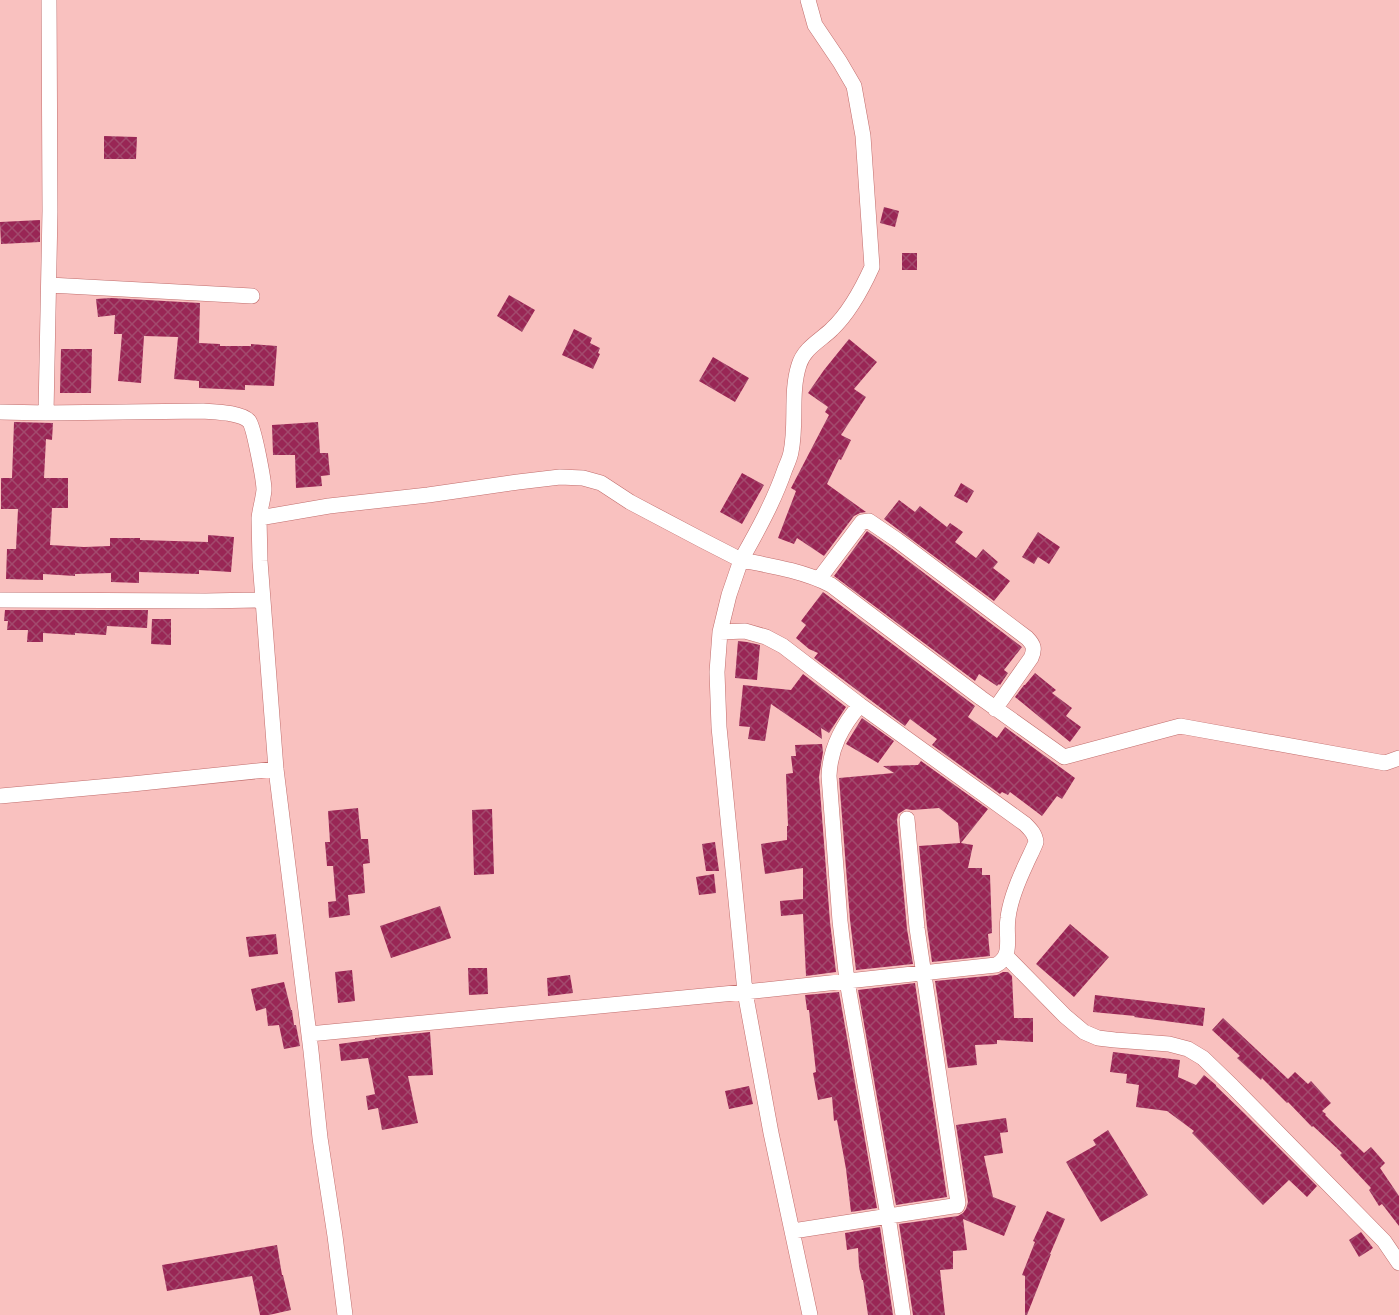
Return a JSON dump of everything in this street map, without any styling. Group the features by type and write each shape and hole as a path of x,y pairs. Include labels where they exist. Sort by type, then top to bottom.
{"street":[{"path":"46,413 49,285 49,0"},
{"path":"808,0 815,25 854,86 863,135 872,267 852,304 833,328 809,348 799,364 795,385 791,452 779,487 741,560 729,595 720,632 717,672 719,727 745,992 771,1133 810,1315"},
{"path":"49,285 252,296"},
{"path":"0,412 203,411 239,416 249,422 254,432 264,488 259,518 260,561 276,769 320,1138 345,1315"},
{"path":"259,518 329,506 518,482 560,477 583,478 601,483 630,502 741,560 785,569 831,585 995,709 1064,757 1180,726 1385,763 1399,758"},
{"path":"819,579 862,522 869,521 897,540 1027,638 1033,645 1034,651 1031,658 995,709"},
{"path":"0,600 206,602 263,600"},
{"path":"309,1034 745,992 996,965 1002,962 1006,956 1007,919 1010,906 1036,842 1035,836 1025,824 860,705 783,646 766,637 745,631 720,632"},
{"path":"860,705 838,736 830,763 829,777 847,981 903,1315"},
{"path":"0,796 276,769"},
{"path":"793,1231 955,1206 959,1201 917,928 908,819"},
{"path":"1006,956 1084,1032 1098,1038 1169,1044 1188,1049 1203,1058 1384,1241 1399,1263"}],"building":[{"path":"104,136 137,137 136,159 104,159"},
{"path":"884,207 899,211 895,227 880,223"},
{"path":"40,220 40,242 1,244 0,222"},
{"path":"902,253 917,253 917,270 902,270"},
{"path":"509,295 535,310 522,332 497,316"},
{"path":"96,299 200,303 199,343 220,344 220,346 251,346 251,344 277,346 274,386 245,385 245,390 199,388 199,381 174,379 178,337 144,336 141,383 118,381 122,334 114,334 115,315 98,317"},
{"path":"574,329 592,338 590,343 600,348 598,353 600,354 593,369 562,355"},
{"path":"849,339 877,362 854,389 866,397 841,435 851,440 827,484 866,512 854,516 824,556 797,538 794,544 778,538 796,491 791,488 829,415 825,412 828,407 808,393"},
{"path":"61,349 92,349 91,393 60,393"},
{"path":"713,357 749,378 735,402 699,381"},
{"path":"14,422 53,423 52,440 46,439 44,478 68,478 68,508 52,508 50,545 110,546 110,538 208,542 208,535 234,537 231,572 199,570 199,574 139,572 139,583 111,582 111,573 75,574 75,576 43,574 43,580 6,579 7,549 16,549 18,509 1,509 1,478 12,478"},
{"path":"318,422 320,453 328,453 330,475 321,476 322,486 296,488 295,455 273,455 272,425"},
{"path":"742,473 764,485 742,524 720,512"},
{"path":"961,483 974,491 967,503 954,496"},
{"path":"899,500 915,512 920,506 947,527 950,523 963,532 955,542 976,558 983,549 998,562 993,568 1010,581 994,601 884,519"},
{"path":"867,531 1022,647 1004,670 1008,673 1000,685 997,686 979,674 975,681 834,576"},
{"path":"1038,532 1060,547 1049,564 1038,557 1034,564 1022,557"},
{"path":"823,592 975,706 968,717 997,738 1005,727 1075,778 1062,799 1057,796 1042,816 1010,792 1008,795 1002,792 1000,794 932,745 937,739 910,719 905,726 814,658 818,653 796,638 806,625 801,621"},
{"path":"5,610 148,610 147,628 107,626 106,635 43,633 43,642 27,642 28,630 7,630 8,621 4,621"},
{"path":"152,619 171,619 171,645 151,644"},
{"path":"738,641 760,645 757,680 735,678"},
{"path":"1035,673 1056,690 1052,693 1072,708 1066,716 1081,727 1070,742 1015,697"},
{"path":"803,674 846,707 829,733 821,728 822,739 771,704 765,741 748,739 750,727 739,726 743,685 791,690"},
{"path":"862,718 894,741 878,763 846,744"},
{"path":"822,744 819,777 836,972 806,976 803,914 781,916 780,901 803,899 803,868 765,874 761,844 787,840 786,774 793,773 791,756 796,756 795,745"},
{"path":"921,761 988,809 961,843 973,845 968,868 982,868 982,875 990,875 992,933 988,934 990,956 932,962 919,846 960,843 958,823 939,808 906,809 898,814 897,820 907,929 913,964 856,970 839,778 894,773 883,766 918,765"},
{"path":"358,808 361,839 368,839 370,863 363,864 365,893 348,895 350,915 329,918 328,902 336,901 333,866 327,866 325,842 330,842 328,811"},
{"path":"492,809 494,874 474,875 472,810"},
{"path":"715,842 719,871 706,871 702,844"},
{"path":"714,874 716,893 699,895 696,877"},
{"path":"440,906 451,938 391,958 380,926"},
{"path":"1070,924 1109,957 1074,997 1036,964"},
{"path":"276,934 278,954 249,957 246,937"},
{"path":"468,968 487,968 488,994 469,995"},
{"path":"352,970 355,1001 338,1003 335,972"},
{"path":"1008,972 1012,976 1014,1018 1033,1018 1033,1042 997,1040 997,1044 975,1045 977,1065 948,1068 935,981 997,975"},
{"path":"570,975 573,993 548,996 547,978"},
{"path":"284,982 300,1046 284,1049 279,1025 268,1026 266,1008 256,1011 251,989"},
{"path":"915,983 947,1197 896,1205 858,990"},
{"path":"839,992 877,1208 851,1212 846,1169 837,1120 834,1121 832,1097 818,1100 813,1073 816,1072 809,1010 807,1010 805,995"},
{"path":"1095,995 1205,1008 1203,1026 1093,1012"},
{"path":"1223,1018 1288,1079 1295,1072 1308,1084 1311,1081 1331,1103 1322,1111 1325,1115 1364,1153 1371,1147 1385,1163 1380,1168 1399,1196 1399,1226 1382,1204 1379,1206 1369,1190 1371,1188 1340,1155 1342,1153 1262,1078 1261,1080 1237,1058 1240,1056 1212,1030"},
{"path":"430,1032 433,1075 408,1076 418,1123 382,1130 378,1108 368,1110 366,1096 375,1094 368,1058 341,1061 339,1044"},
{"path":"1113,1052 1180,1060 1178,1077 1196,1085 1204,1075 1317,1186 1307,1197 1289,1180 1263,1205 1192,1133 1194,1131 1167,1111 1136,1107 1139,1085 1126,1083 1127,1074 1110,1072"},
{"path":"749,1086 753,1104 729,1109 725,1091"},
{"path":"1006,1118 1008,1132 1000,1133 1003,1153 984,1156 993,1197 1016,1206 1004,1236 963,1219 967,1250 953,1251 953,1269 940,1270 945,1315 913,1315 899,1224 958,1216 963,1213 968,1202 956,1125"},
{"path":"1108,1130 1148,1195 1101,1222 1066,1162 1096,1145 1093,1140"},
{"path":"1047,1211 1065,1219 1027,1315 1025,1315 1025,1276 1022,1275 1035,1242 1033,1241"},
{"path":"880,1227 893,1315 868,1315 859,1267 858,1248 847,1250 845,1233"},
{"path":"1361,1232 1373,1248 1359,1257 1349,1240"},
{"path":"277,1245 291,1310 260,1315 252,1276 167,1291 162,1265"}]}
